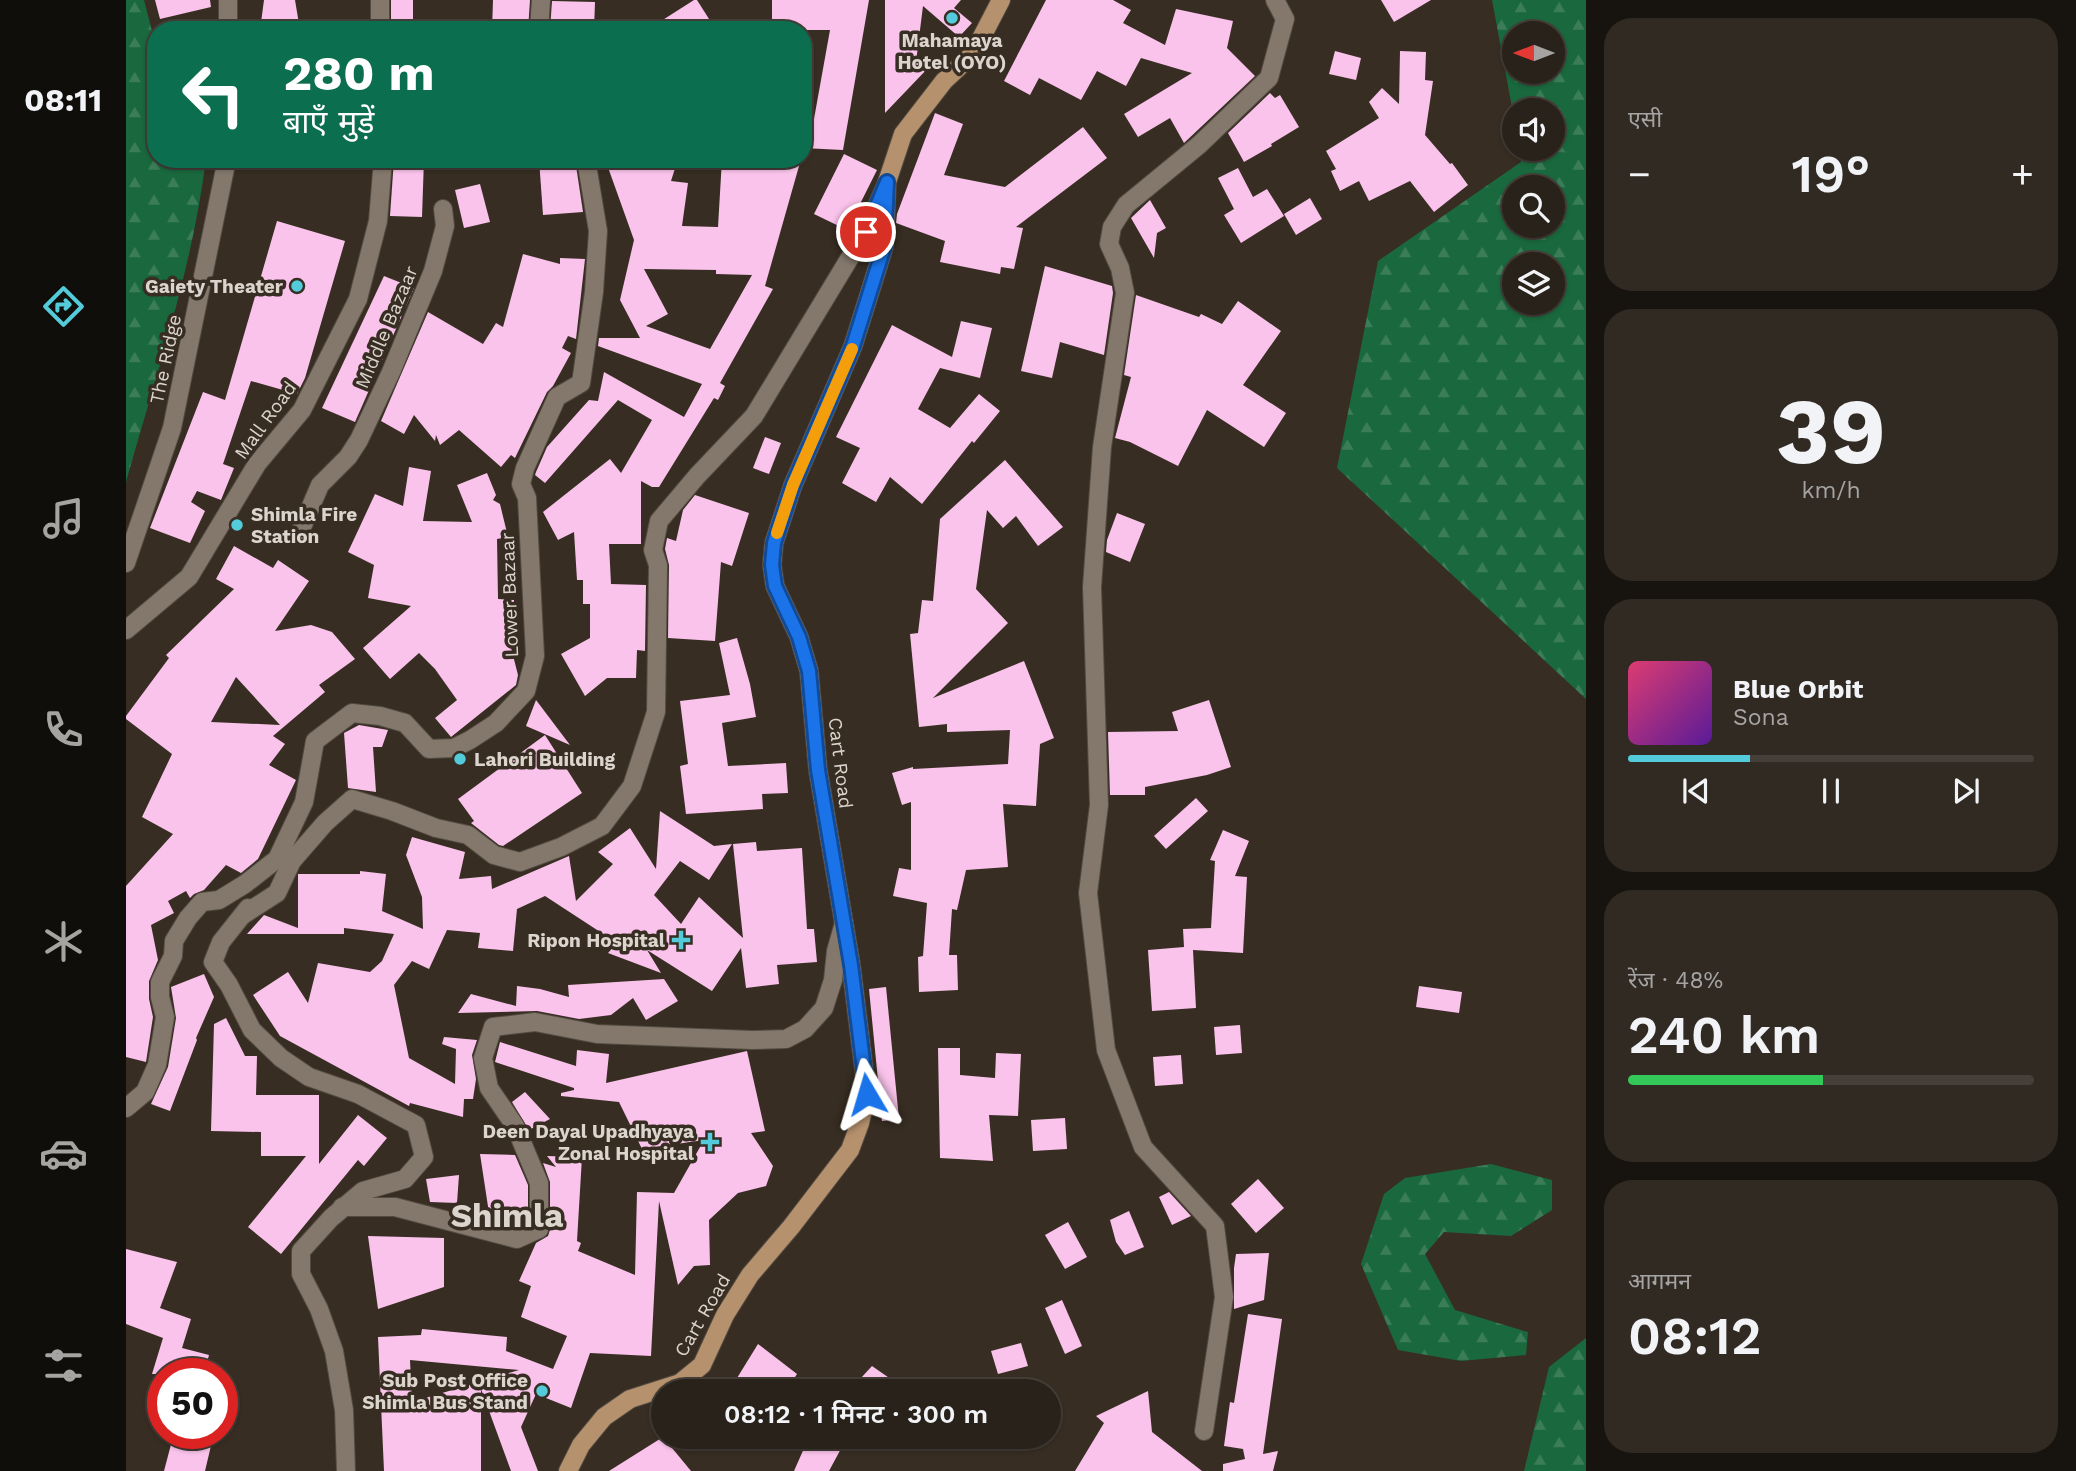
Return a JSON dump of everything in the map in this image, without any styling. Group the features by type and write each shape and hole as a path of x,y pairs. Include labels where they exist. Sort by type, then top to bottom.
{"main road":[{"name":"Cart Road","path":"569,1471 581,1445 604,1417 630,1399 680,1383 702,1365 725,1315 750,1275 850,1150 860,1123 867,1094 844,923 818,770 809,671 799,637 775,586 772,565 774,543 793,485 853,346 884,247 887,182 903,134 944,80 974,54 1002,0"}],"street":[{"path":"228,0 228,21"},
{"path":"380,0 380,21"},
{"path":"540,21 541,0"},
{"path":"1204,1431 1224,1297 1215,1226 1143,1147 1106,1050 1088,893 1099,805 1092,587 1102,447 1125,293 1120,268 1109,244 1112,227 1126,205 1199,145 1269,78 1285,19 1275,0"},
{"name":"The Ridge","path":"126,563 172,428 225,168"},
{"name":"Mall Road","path":"126,630 189,578 257,464 302,410 358,299 378,221 382,168"},
{"name":"Lower Bazaar","path":"126,1108 145,1092 157,1065 165,1017 160,997 160,982 173,956 174,941 202,902 219,900 261,873 277,859 304,802 315,741 352,713 380,716 405,723 429,748 454,748 496,723 526,691 535,656 527,498 521,484 525,468 557,397 581,383 592,312 598,231 588,168"},
{"path":"243,915 277,893 292,861 325,823 352,799 436,828 468,835 494,855 520,862 561,847 602,826 632,786 656,712 658,565 653,550 659,521 754,416 866,232 887,182"},
{"name":"Middle Bazaar","path":"300,532 320,485 348,457 391,372 433,271 445,226 443,209"},
{"path":"261,873 255,897 220,942 213,961 229,985 252,1030 281,1058 309,1077 358,1094 416,1125 424,1157 405,1179 363,1191 342,1208 301,1251 301,1274 319,1309 334,1351 346,1430 346,1471"},
{"path":"342,1208 395,1207 517,1239 539,1229 539,1183 514,1126 489,1088 483,1058 493,1027 535,1022 597,1034 752,1041 786,1039 805,1029 824,1008 833,980 836,951 844,923"}],"green space":[{"path":"126,0 144,0 149,21 147,21 147,168 205,168 182,282 126,482"},
{"path":"1492,0 1586,0 1586,699 1337,468 1378,261 1502,175 1502,238 1565,238 1565,175 1502,175 1521,162 1565,161 1565,98 1510,98 1508,84 1565,84 1565,21 1502,21 1502,54"},
{"path":"1491,1164 1552,1180 1552,1210 1511,1236 1444,1232 1425,1254 1455,1310 1528,1332 1526,1355 1461,1361 1398,1350 1361,1264 1384,1194 1405,1178"},
{"path":"1586,1338 1586,1471 1524,1471 1549,1367"}],"building":[{"path":"155,0 210,0 211,7 160,19"},
{"path":"264,0 295,0 298,21 261,21"},
{"path":"391,0 413,0 413,21 391,21"},
{"path":"493,0 530,0 529,21 492,21"},
{"path":"697,0 710,21 661,21"},
{"path":"772,0 869,0 843,150 812,148 812,130 830,30 812,30 812,21 772,21"},
{"path":"885,0 961,0 954,8 972,23 959,37 923,6 916,62 929,67 885,113"},
{"path":"1046,0 1113,0 1131,10 1123,23 1165,45 1176,9 1233,21 1227,48 1255,76 1184,143 1170,118 1138,137 1124,114 1192,73 1141,58 1126,86 1097,71 1081,100 1039,78 1030,95 1004,81"},
{"path":"1381,0 1431,0 1394,22"},
{"path":"552,1 595,2 594,21 551,21"},
{"path":"1335,51 1361,58 1356,80 1329,74"},
{"path":"1400,51 1426,52 1425,80 1433,81 1425,135 1450,164 1452,163 1468,185 1434,212 1410,181 1369,201 1359,181 1340,191 1331,171 1336,169 1326,151 1379,118 1369,102 1382,88 1399,104"},
{"path":"1270,93 1275,98 1280,95 1299,127 1244,162 1228,133"},
{"path":"935,113 963,124 944,175 1005,187 1083,127 1107,158 1016,227 1023,228 1014,269 1001,267 1000,274 940,262 945,241 896,223"},
{"path":"844,154 877,170 847,230 814,214"},
{"path":"393,168 424,168 422,217 390,216"},
{"path":"540,168 576,168 583,212 543,215"},
{"path":"608,168 675,168 671,181 688,183 682,226 718,227 721,168 798,168 765,286 773,289 720,383 725,386 718,400 714,398 659,487 652,487 641,481 641,544 609,544 611,584 646,585 645,651 637,650 636,678 607,678 585,696 561,654 590,638 590,604 583,604 583,580 577,580 574,532 558,540 543,512 610,459 621,473 652,420 618,400 545,483 535,475 536,472 547,447 589,400 598,401 604,372 684,417 702,384 598,346 599,338 640,338 620,300 634,240","holes":["644,269 716,270 716,274 752,275 710,349 646,326 668,314"]},
{"path":"1238,168 1253,197 1267,189 1284,216 1241,243 1224,215 1234,209 1218,178"},
{"path":"480,184 490,222 464,228 455,190"},
{"path":"1310,198 1322,219 1296,235 1284,214"},
{"path":"1150,200 1166,228 1157,233 1154,258 1131,218"},
{"path":"277,221 345,241 305,378 297,394 251,381 223,464 234,468 221,500 197,491 191,502 205,511 190,543 150,528 203,392 225,400"},
{"path":"523,254 560,264 560,258 585,259 576,339 568,336 562,348 571,353 547,392 515,458 511,455 501,467 459,430 440,445 436,435 435,441 414,415 404,434 381,421 428,312 483,344 496,323 503,327"},
{"path":"1045,266 1112,286 1113,293 1104,355 1060,342 1052,378 1021,371"},
{"path":"384,276 414,288 355,422 322,408"},
{"path":"1136,295 1199,317 1201,314 1222,324 1238,301 1281,331 1243,385 1286,413 1264,447 1207,410 1178,466 1130,442 1115,438 1131,377 1124,375"},
{"path":"961,321 992,328 980,378 940,368 918,409 950,428 979,394 1000,411 974,443 972,441 922,504 890,477 876,502 842,483 860,448 836,437 892,325 952,357"},
{"path":"765,437 781,443 769,474 753,468"},
{"path":"1005,460 1063,527 1038,546 1016,516 1003,528 987,510 976,589 1008,623 933,698 1024,661 1054,738 1040,744 1036,806 1003,804 1008,867 966,870 957,910 952,909 949,955 957,955 958,990 919,992 918,957 923,956 927,903 893,896 899,868 911,870 911,802 902,805 892,773 913,767 1008,764 1010,730 947,732 947,724 919,727 910,634 918,633 922,600 933,601 940,519"},
{"path":"409,467 431,471 423,521 472,522 457,485 487,473 496,495 493,500 500,504 508,537 497,539 498,599 514,600 513,620 504,620 518,675 516,685 451,737 435,718 457,700 435,669 419,653 390,679 363,648 411,606 368,598 374,565 348,552 375,494 403,506"},
{"path":"695,495 749,513 732,566 721,562 715,641 668,638 669,565 665,549 667,538 676,541 683,510"},
{"path":"1117,513 1145,524 1130,562 1106,552 1107,540"},
{"path":"234,546 273,568 278,560 309,581 275,631 311,625 332,632 355,659 319,685 325,692 273,736 285,744 269,765 296,780 258,859 241,873 226,865 204,890 190,898 186,891 168,901 174,913 151,925 158,960 149,981 153,1017 146,1062 126,1057 126,886 173,834 142,817 172,754 126,719 126,716 169,658 166,655 234,589 216,579","holes":["236,677 280,725 211,722"]},
{"path":"737,638 756,717 722,723 728,766 786,763 788,793 762,794 763,809 686,814 680,766 688,764 680,701 730,695 719,643"},
{"path":"536,700 570,745 526,726"},
{"path":"1209,700 1231,767 1207,775 1145,787 1145,795 1110,795 1108,732 1178,731 1172,712"},
{"path":"359,725 388,730 382,747 373,747 376,792 348,788 344,733"},
{"path":"545,735 582,793 503,846 499,845 471,823 474,821 458,799"},
{"path":"1196,798 1208,811 1166,849 1154,836"},
{"path":"660,811 714,846 732,844 709,880 680,861 654,895 681,924 699,897 743,938 733,844 756,842 757,851 802,848 807,929 814,929 817,962 777,965 779,984 746,988 741,948 712,991 647,950 661,973 608,953 617,943 545,896 517,909 513,951 478,948 480,933 447,930 429,969 412,961 394,985 409,1058 455,1084 456,1049 442,1044 444,1037 477,1040 472,1055 476,1079 473,1099 464,1099 463,1117 410,1103 409,1106 280,1036 253,995 288,972 308,1003 318,963 370,972 382,961 394,934 344,928 344,934 247,934 264,915 298,928 298,874 360,874 360,871 386,874 382,911 423,929 422,897 406,855 412,837 465,852 459,879 491,876 492,889 569,856 576,901 613,864 598,852 630,828 656,869"},
{"path":"1223,830 1249,841 1235,876 1247,877 1243,953 1193,950 1196,1008 1152,1011 1148,950 1184,947 1183,929 1211,928 1215,861 1210,860"},
{"path":"204,974 214,997 170,1111 151,1104 168,1067 176,1018 171,987"},
{"path":"664,979 678,1001 646,1020 633,998 611,1015 579,1019 537,1011 458,1013 471,994 516,1006 517,986 569,997 568,985"},
{"path":"1419,986 1462,992 1459,1013 1416,1007"},
{"path":"886,987 899,1119 882,1121 869,989"},
{"path":"226,1018 245,1056 257,1056 256,1095 319,1095 319,1164 358,1115 387,1138 364,1166 358,1160 281,1254 248,1227 306,1156 261,1156 261,1132 211,1131 214,1024"},
{"path":"1240,1025 1242,1053 1216,1055 1214,1027"},
{"path":"500,1042 576,1066 577,1050 609,1054 606,1083 747,1051 765,1131 751,1133 773,1166 766,1186 738,1193 709,1220 710,1265 694,1266 678,1285 659,1201 651,1356 590,1353 571,1408 536,1394 521,1427 538,1471 511,1471 481,1389 481,1471 384,1471 378,1337 421,1335 422,1329 507,1337 506,1351 553,1369 567,1336 521,1317 531,1286 519,1281 536,1243 548,1236 550,1230 550,1182 543,1163 556,1167 547,1156 582,1157 577,1241 581,1243 578,1251 635,1275 637,1192 674,1193 704,1140 642,1149 619,1102 561,1096 561,1093 574,1088 495,1062","holes":["410,1360 519,1370 412,1402"]},
{"path":"938,1048 960,1048 960,1075 995,1078 996,1053 1021,1054 1018,1116 989,1115 993,1161 940,1158"},
{"path":"1181,1055 1183,1084 1155,1086 1153,1057"},
{"path":"525,1092 550,1119 529,1130 512,1102"},
{"path":"1065,1118 1067,1149 1033,1151 1031,1120"},
{"path":"480,1154 515,1155 528,1185 528,1219 489,1213"},
{"path":"459,1175 457,1203 430,1202 426,1179"},
{"path":"1258,1179 1284,1208 1256,1233 1231,1204"},
{"path":"1169,1192 1191,1216 1172,1225 1159,1197"},
{"path":"1129,1211 1144,1247 1125,1255 1116,1242 1110,1220"},
{"path":"1068,1222 1087,1257 1065,1269 1045,1235"},
{"path":"368,1236 444,1238 444,1287 378,1309"},
{"path":"126,1249 177,1262 160,1308 191,1319 182,1348 209,1355 208,1358 157,1358 163,1338 126,1324"},
{"path":"1269,1253 1264,1300 1234,1309 1236,1254"},
{"path":"1062,1300 1082,1346 1065,1354 1045,1308"},
{"path":"1248,1314 1282,1319 1263,1454 1278,1451 1273,1471 1223,1471 1223,1464 1245,1459 1243,1449 1224,1446 1230,1402 1234,1403"},
{"path":"1021,1343 1028,1366 998,1374 991,1351"},
{"path":"758,1344 797,1374 794,1379 736,1379"},
{"path":"872,1366 891,1379 860,1379"},
{"path":"1148,1391 1152,1432 1202,1471 1075,1471 1104,1423 1096,1416"},
{"path":"651,1445 651,1449 673,1449 691,1471 609,1471"},
{"path":"170,1449 210,1449 205,1471 164,1471"},
{"path":"804,1449 841,1449 829,1471 794,1471"}],"slow traffic":[{"path":"777,533 793,485 852,349"}],"place":[{"name":"Mahamaya Hotel (OYO)","path":"952,18"},
{"name":"Gaiety Theater","path":"297,286"},
{"name":"Shimla Fire Station","path":"237,525"},
{"name":"Lahori Building","path":"460,759"},
{"name":"Ripon Hospital","path":"681,940"},
{"name":"Deen Dayal Upadhyaya Zonal Hospital","path":"710,1142"},
{"name":"Sub Post Office Shimla Bus Stand","path":"542,1391"}],"district":[{"name":"Shimla","path":"507,1215"}],"route":[{"path":"866,232 887,182 884,247 853,346 793,485 774,543 772,565 775,586 799,637 809,671 818,770 851,965 867,1094"}]}
